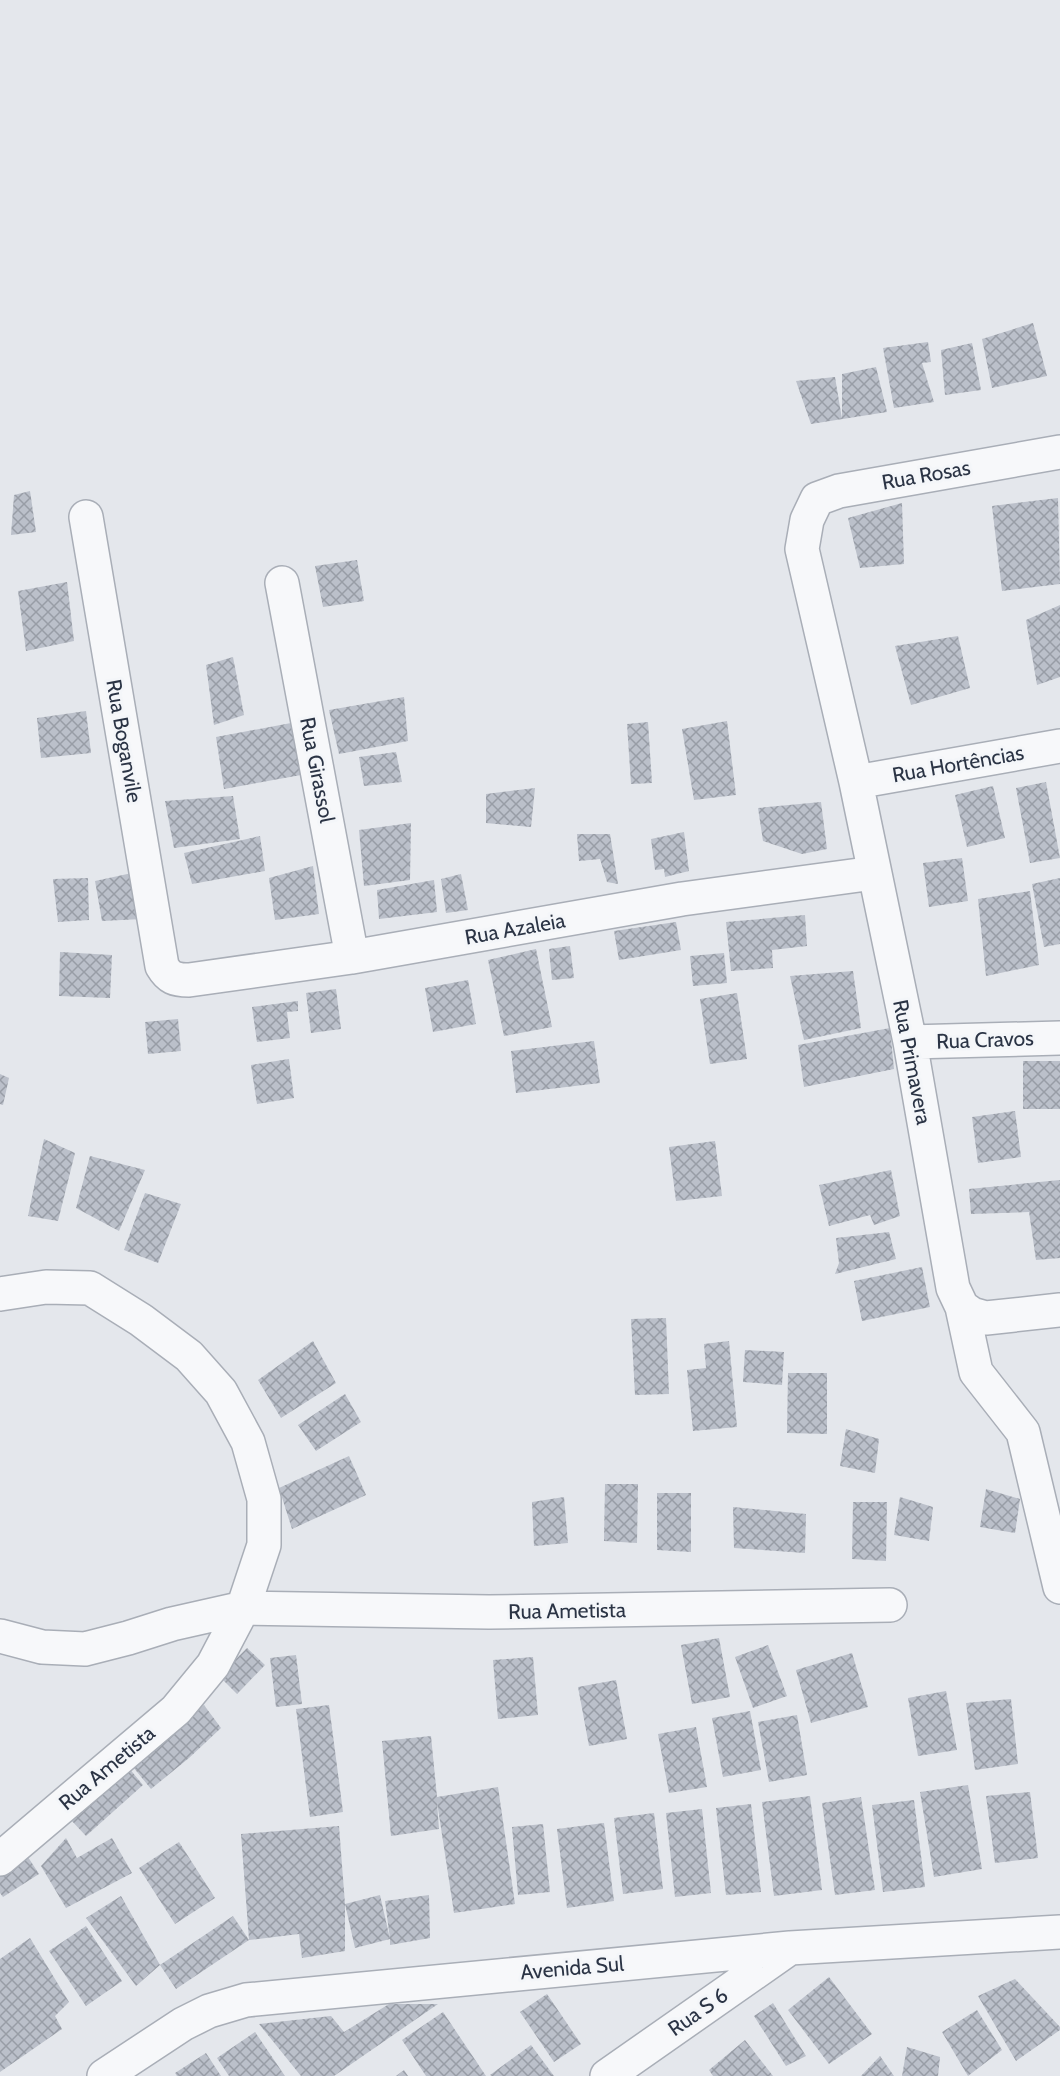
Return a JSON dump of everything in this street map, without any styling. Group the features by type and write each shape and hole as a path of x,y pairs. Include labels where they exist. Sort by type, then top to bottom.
{"street":[{"name":"Rua Rosas","path":"807,520 817,499 839,490 1060,452"},
{"name":"Rua Boganvile","path":"86,517 162,966"},
{"name":"Rua Primavera","path":"807,520 802,549 856,782 910,1042 953,1288 962,1307 976,1372 1023,1432 1060,1587"},
{"name":"Rua Girassol","path":"282,583 351,957"},
{"name":"Rua Hortências","path":"856,782 1060,746"},
{"name":"Rua Azaleia","path":"162,966 167,975 176,980 189,980 351,957 682,899 874,873"},
{"name":"Rua Cravos","path":"910,1042 1060,1038"},
{"name":"Rua Ametista","path":"0,1294 46,1287 90,1288 141,1320 189,1356 221,1392 248,1442 264,1499 264,1545 243,1608 213,1665 176,1710 0,1858"},
{"path":"962,1307 972,1314 986,1318 1060,1310"},
{"name":"Rua Ametista","path":"243,1608 489,1612 891,1605"},
{"path":"0,1636 42,1647 85,1649 171,1624 243,1608"},
{"name":"Avenida Sul","path":"104,2076 183,2024 209,2011 246,2000 790,1948 1060,1932"},
{"name":"Rua S 6","path":"607,2076 790,1948"}],"building":[{"path":"1033,323 1047,376 992,388 982,339"},
{"path":"928,342 931,362 922,363 934,402 894,408 883,348"},
{"path":"972,343 981,390 945,395 941,350"},
{"path":"876,367 887,412 811,424 796,381 835,377 842,419 842,374"},
{"path":"30,491 36,532 11,535 14,495"},
{"path":"1058,498 1060,584 1002,591 992,506"},
{"path":"902,503 904,564 860,568 848,518"},
{"path":"357,560 364,601 323,607 315,566"},
{"path":"67,582 74,641 26,651 18,591"},
{"path":"1060,605 1060,677 1037,685 1026,620"},
{"path":"958,636 970,688 911,705 895,646"},
{"path":"233,657 244,715 214,725 206,665"},
{"path":"404,697 408,741 339,754 329,710"},
{"path":"86,711 91,753 41,758 37,718"},
{"path":"727,721 736,795 694,800 682,729"},
{"path":"648,722 652,783 631,784 627,724"},
{"path":"291,723 301,775 224,789 216,737"},
{"path":"396,752 402,782 364,786 359,757"},
{"path":"1046,782 1060,858 1030,863 1016,788"},
{"path":"993,786 1005,838 967,847 955,795"},
{"path":"535,788 531,827 486,823 486,794"},
{"path":"233,796 240,839 174,848 165,801"},
{"path":"821,802 827,849 802,854 763,841 758,808"},
{"path":"411,823 410,880 364,886 359,830"},
{"path":"684,832 689,871 665,877 664,869 655,870 651,839"},
{"path":"577,834 610,834 618,884 607,882 600,859 579,861"},
{"path":"260,836 265,871 192,884 184,853"},
{"path":"962,858 968,901 929,907 923,863"},
{"path":"313,866 319,914 275,920 269,878"},
{"path":"132,873 142,919 102,921 95,881"},
{"path":"461,874 468,910 446,913 441,879"},
{"path":"88,878 89,920 58,922 53,879"},
{"path":"1060,878 1060,944 1044,947 1032,884"},
{"path":"434,880 437,912 379,919 377,890"},
{"path":"1030,891 1039,965 986,976 978,899"},
{"path":"805,915 807,946 772,950 773,968 731,971 726,922"},
{"path":"676,922 681,950 619,960 614,931"},
{"path":"570,946 574,978 552,980 549,949"},
{"path":"536,949 552,1027 504,1036 488,960"},
{"path":"60,952 112,955 110,998 59,996"},
{"path":"724,953 727,983 693,986 690,956"},
{"path":"853,971 861,1028 804,1040 790,976"},
{"path":"468,980 476,1024 433,1032 425,988"},
{"path":"336,989 341,1029 311,1033 306,993"},
{"path":"737,993 747,1059 710,1064 700,999"},
{"path":"298,1001 298,1011 287,1012 290,1038 257,1042 252,1007"},
{"path":"178,1019 181,1051 148,1054 145,1022"},
{"path":"890,1028 894,1069 804,1087 798,1045"},
{"path":"594,1041 600,1083 516,1093 511,1051"},
{"path":"289,1059 294,1098 257,1104 251,1065"},
{"path":"1023,1061 1060,1061 1060,1109 1023,1109"},
{"path":"0,1074 9,1078 3,1105 0,1104"},
{"path":"1015,1111 1021,1157 978,1163 972,1117"},
{"path":"44,1139 75,1153 58,1221 28,1216"},
{"path":"715,1141 722,1196 676,1201 669,1147"},
{"path":"90,1156 145,1170 119,1231 76,1208"},
{"path":"891,1170 900,1216 874,1225 870,1215 829,1226 819,1185"},
{"path":"1060,1180 1060,1258 1036,1260 1029,1212 971,1214 969,1189"},
{"path":"145,1193 181,1204 158,1263 124,1250"},
{"path":"889,1232 896,1259 835,1274 839,1263 836,1238"},
{"path":"922,1267 930,1307 862,1321 854,1281"},
{"path":"666,1318 669,1394 635,1395 631,1319"},
{"path":"313,1341 336,1383 281,1418 258,1380"},
{"path":"729,1341 737,1427 693,1431 687,1370 706,1368 704,1344"},
{"path":"745,1350 784,1352 782,1385 743,1382"},
{"path":"788,1373 827,1373 827,1434 787,1433"},
{"path":"345,1394 361,1422 316,1451 298,1425"},
{"path":"846,1429 879,1439 875,1473 840,1466"},
{"path":"349,1456 366,1495 292,1529 279,1488"},
{"path":"605,1484 638,1484 637,1543 604,1541"},
{"path":"986,1489 1020,1499 1015,1533 980,1527"},
{"path":"657,1493 691,1493 691,1552 657,1550"},
{"path":"564,1497 568,1543 534,1546 532,1502"},
{"path":"900,1497 933,1507 929,1541 894,1535"},
{"path":"853,1502 887,1502 886,1561 852,1559"},
{"path":"733,1507 806,1514 805,1553 734,1548"},
{"path":"719,1638 730,1697 692,1704 681,1645"},
{"path":"768,1645 787,1696 753,1708 735,1657"},
{"path":"247,1648 265,1665 237,1694 219,1676"},
{"path":"852,1653 868,1707 811,1723 796,1670"},
{"path":"296,1655 302,1704 276,1707 270,1658"},
{"path":"533,1657 538,1715 498,1719 493,1660"},
{"path":"616,1680 627,1739 589,1746 578,1687"},
{"path":"946,1691 957,1750 918,1756 908,1698"},
{"path":"1011,1699 1018,1764 975,1770 966,1703"},
{"path":"204,1705 221,1728 151,1789 133,1767 172,1736"},
{"path":"329,1705 343,1812 310,1817 296,1709"},
{"path":"750,1711 761,1770 723,1777 712,1718"},
{"path":"797,1715 807,1775 769,1782 758,1722"},
{"path":"696,1727 707,1787 669,1793 658,1734"},
{"path":"431,1736 437,1797 498,1787 515,1904 454,1913 437,1802 439,1829 391,1836 382,1741"},
{"path":"128,1767 143,1785 86,1836 70,1819"},
{"path":"968,1785 982,1869 934,1877 920,1792"},
{"path":"1030,1792 1038,1858 995,1863 986,1796"},
{"path":"810,1796 822,1890 774,1896 762,1802"},
{"path":"861,1797 875,1890 835,1895 822,1803"},
{"path":"914,1800 925,1887 883,1892 872,1805"},
{"path":"751,1804 761,1892 726,1895 716,1808"},
{"path":"702,1809 711,1893 675,1897 666,1813"},
{"path":"654,1813 663,1889 623,1894 614,1818"},
{"path":"604,1823 614,1901 567,1908 557,1829"},
{"path":"543,1824 550,1892 518,1895 512,1827"},
{"path":"339,1826 345,1904 345,1951 302,1958 299,1934 249,1940 241,1834"},
{"path":"66,1838 77,1858 112,1838 132,1873 66,1908 41,1866"},
{"path":"179,1842 215,1898 175,1924 139,1868"},
{"path":"28,1857 39,1874 3,1897 0,1893 0,1875"},
{"path":"380,1895 390,1939 355,1948 345,1904"},
{"path":"429,1895 430,1938 390,1945 385,1901"},
{"path":"121,1896 160,1965 136,1986 86,1918"},
{"path":"233,1916 249,1940 176,1989 160,1965"},
{"path":"86,1926 122,1981 86,2006 49,1951"},
{"path":"30,1938 69,2002 55,2016 62,2029 0,2072 0,1959"},
{"path":"829,1977 872,2034 829,2064 788,2010"},
{"path":"1015,1979 1060,2027 1060,2030 1016,2061 978,1996"},
{"path":"547,1994 581,2044 554,2062 520,2012"},
{"path":"773,2003 806,2056 786,2066 754,2016"},
{"path":"389,2004 438,2004 334,2076 301,2076 259,2024 331,2016 344,2032"},
{"path":"977,2010 1002,2050 968,2076 942,2032"},
{"path":"443,2012 486,2076 426,2076 402,2040"},
{"path":"255,2032 285,2076 229,2076 217,2058"},
{"path":"745,2040 773,2076 713,2076 709,2070"},
{"path":"531,2045 554,2076 490,2075"},
{"path":"907,2047 940,2057 938,2076 902,2076"},
{"path":"206,2053 221,2076 177,2076 175,2073"},
{"path":"880,2056 894,2076 861,2076"},
{"path":"404,2070 408,2076 396,2076"}]}
